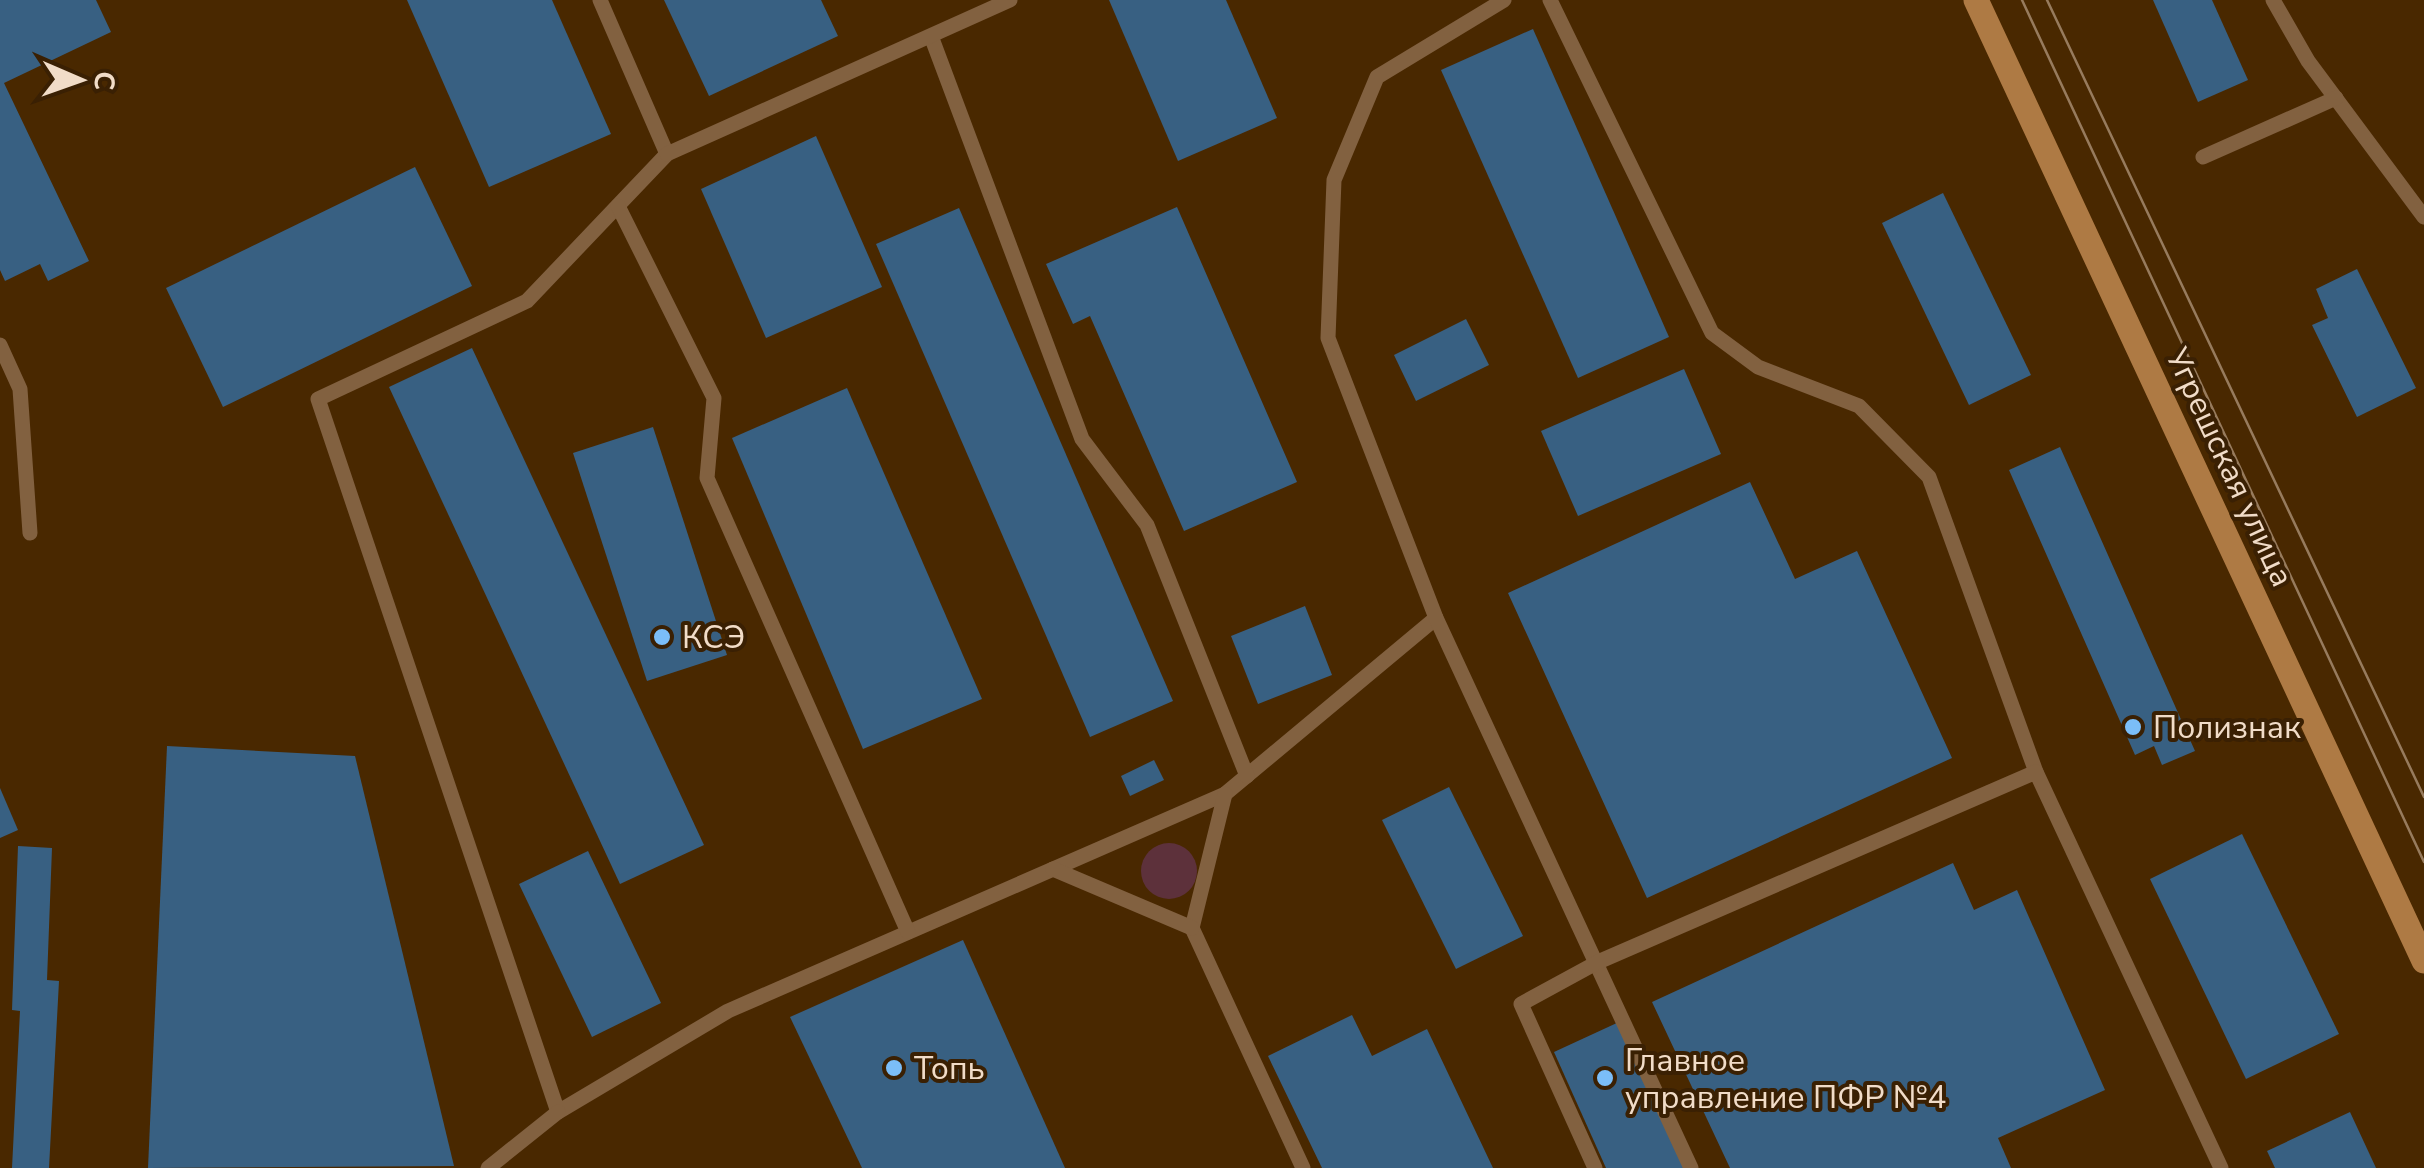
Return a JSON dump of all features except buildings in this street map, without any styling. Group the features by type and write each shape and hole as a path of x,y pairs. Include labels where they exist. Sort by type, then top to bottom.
{"street":[{"name":"Угрешская улица","path":"1976,0 2424,961"}],"lane":[{"path":"600,0 667,154"},
{"path":"558,1112 318,399 527,301 667,154 1010,0"},
{"path":"1504,0 1377,77 1334,180 1328,338 1436,618 1692,1168"},
{"path":"1550,0 1712,333 1758,367 1859,406 1929,477 2036,772 2214,1166"},
{"path":"2273,0 2336,98 2424,217"},
{"path":"931,36 1082,439 1147,525 1247,776"},
{"path":"2203,157 2336,98"},
{"path":"618,206 714,398 707,478 908,932"},
{"path":"0,345 20,389 30,533"},
{"path":"488,1168 558,1112 728,1011 1225,794 1436,618"},
{"path":"1595,1168 1522,1004 1598,962 2036,772"},
{"path":"1225,794 1192,928 1303,1168"},
{"path":"1052,870 1192,928"}],"shaded area":[{"path":"1169,843 1189,851 1197,871 1189,891 1169,899 1149,891 1141,871 1149,851"}],"tram line":[{"path":"2022,0 2424,862"},
{"path":"2047,0 2424,797"}],"place":[{"name":"КСЭ","path":"662,637"},
{"name":"Полизнак","path":"2133,727"},
{"name":"Топь","path":"894,1068"},
{"name":"Главное управление ПФР №4","path":"1605,1078"}]}
